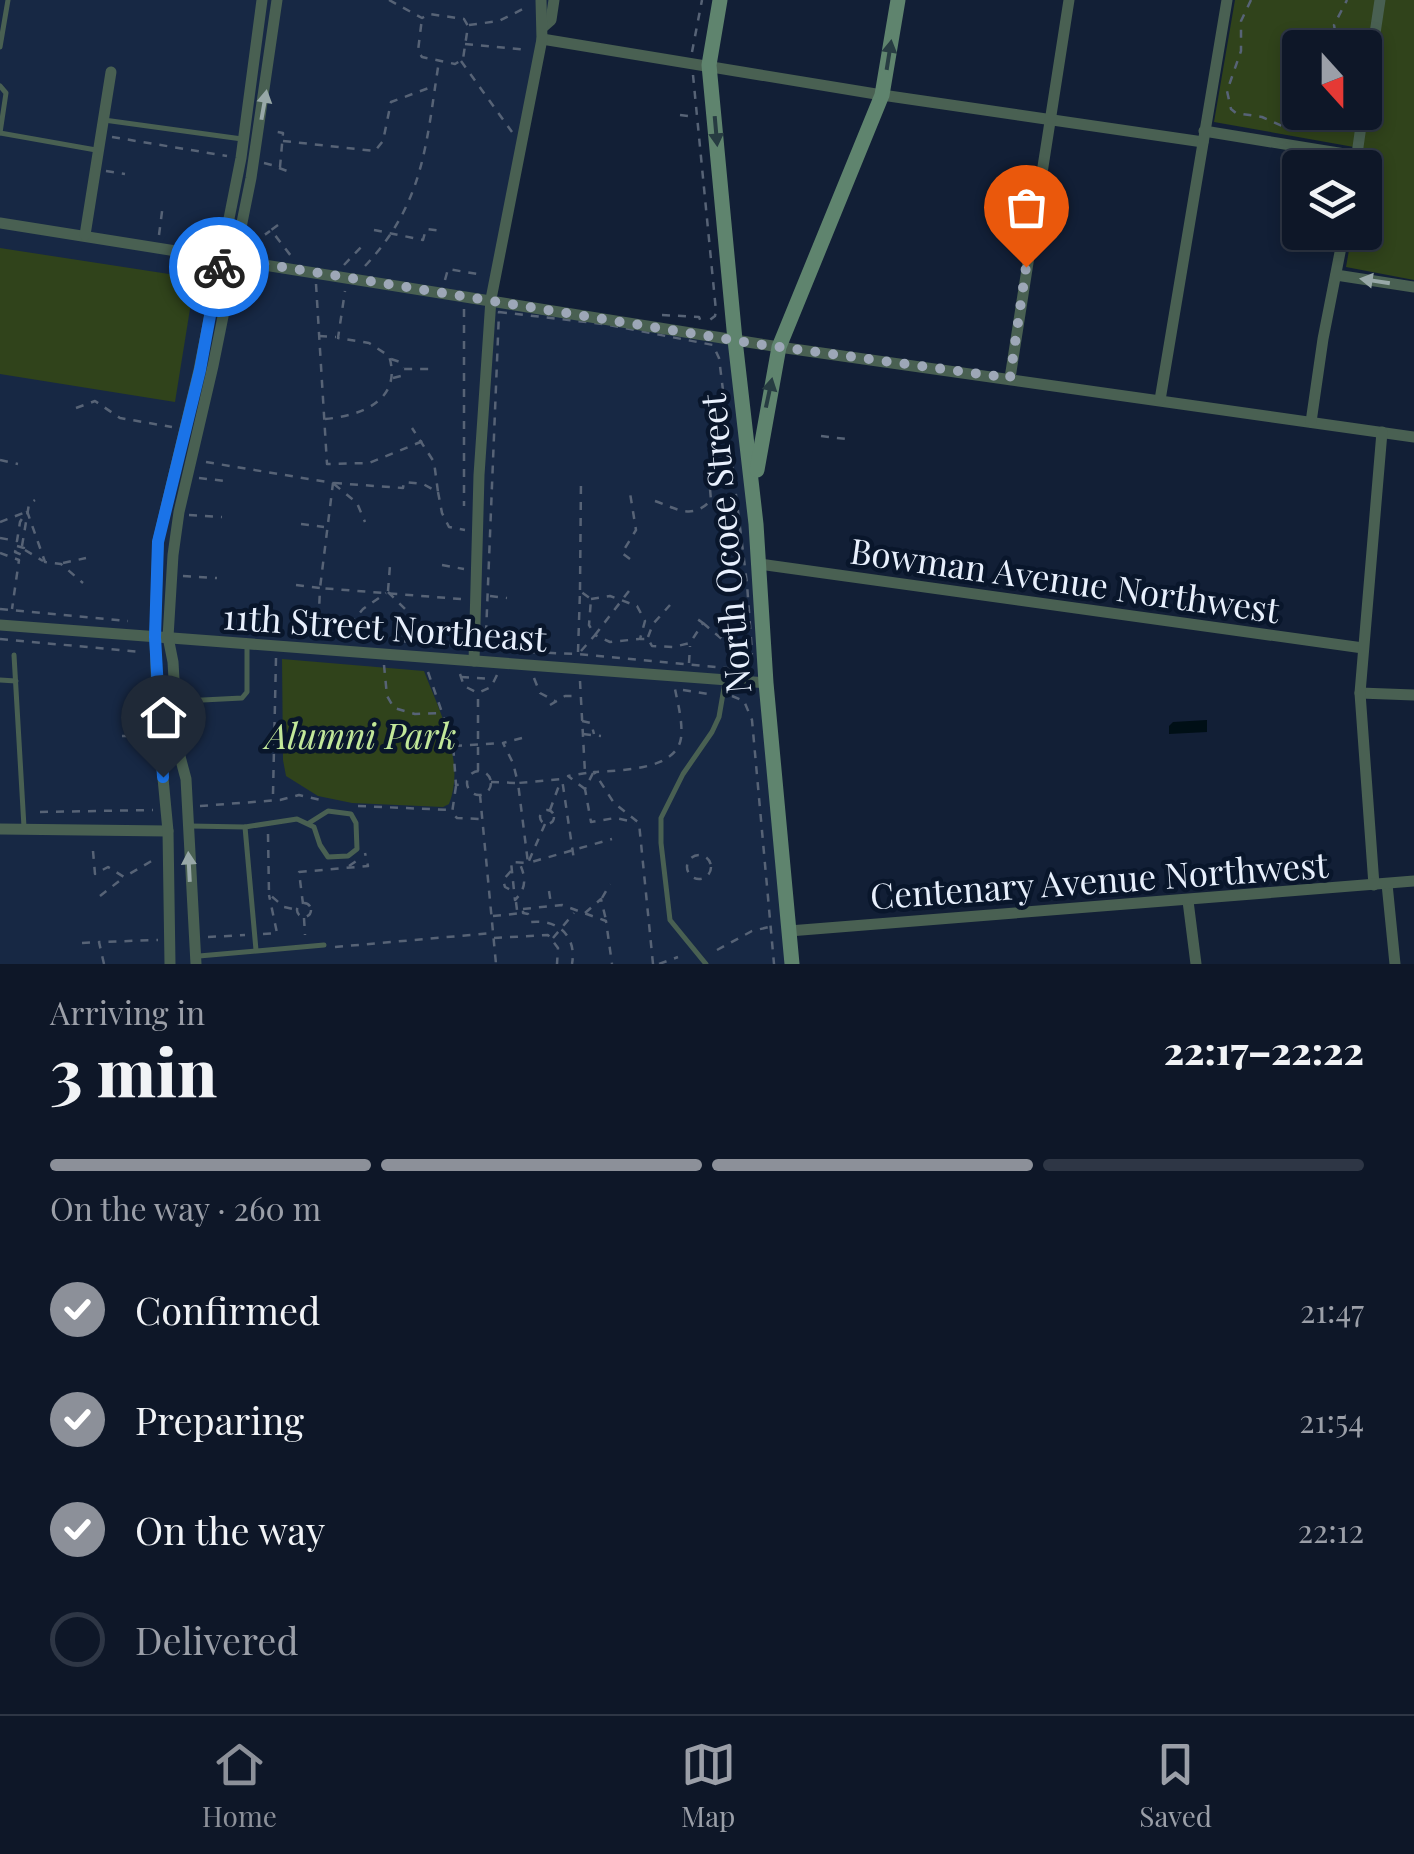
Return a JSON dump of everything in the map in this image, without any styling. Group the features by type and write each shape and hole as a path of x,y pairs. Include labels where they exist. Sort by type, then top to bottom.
{"main road":[{"name":"North Ocoee Street","path":"720,0 710,65 756,524 792,964"},
{"path":"756,524 758,459 779,347 882,96 898,0"}],"street":[{"path":"227,258 235,190 248,160 245,139 262,0"},
{"path":"170,964 158,726 162,637 158,542 227,258 277,0"},
{"path":"542,33 551,20 554,0"},
{"path":"1010,378 1069,0"},
{"path":"1160,400 1228,0"},
{"path":"1376,30 1380,0"},
{"path":"474,661 479,476 491,299 542,33 537,2"},
{"path":"542,33 882,96 1285,150"},
{"path":"85,235 111,72"},
{"path":"0,224 779,347 1414,437"},
{"path":"1312,422 1341,250"},
{"path":"1336,275 1414,287"},
{"path":"1374,885 1360,693 1382,432"},
{"name":"Bowman Avenue Northwest","path":"759,564 1363,648"},
{"name":"11th Street Northeast","path":"0,625 162,637 247,649 766,683"},
{"path":"162,637 193,825 196,960"},
{"path":"1360,693 1414,695"},
{"path":"0,829 164,831"},
{"name":"Centenary Avenue Northwest","path":"789,931 1414,882"},
{"path":"1388,884 1395,964"},
{"path":"1188,901 1196,964"}],"lane":[{"path":"0,47 8,0"},
{"path":"0,86 6,93 0,134 99,150"},
{"path":"104,120 245,139"},
{"path":"174,697 183,701 242,698 247,692 247,649"},
{"path":"14,655 24,830"},
{"path":"0,680 16,681"},
{"path":"706,964 670,920 661,818 682,774 719,718 725,680"},
{"path":"193,825 245,827 297,819 314,827 328,857 348,856 357,849 356,823 350,814 328,811 309,823"},
{"path":"245,827 256,950"},
{"path":"196,960 324,944"}],"path":[{"path":"389,0 422,18"},
{"path":"651,313 698,317 702,324 715,316 692,62 702,0"},
{"path":"1250,0 1241,21 1241,51 1227,91 1231,109 1282,126"},
{"path":"1335,30 1347,0"},
{"path":"468,26 503,20 537,2"},
{"path":"429,14 464,19 468,26 460,60 454,64 422,58 418,51 422,18 429,14"},
{"path":"465,44 528,50"},
{"path":"460,60 513,132 516,116"},
{"path":"378,273 362,270 391,235 418,184 439,61"},
{"path":"282,141 375,150 383,140 390,102 435,86"},
{"path":"680,115 696,117"},
{"path":"268,131 283,132 279,170 290,172"},
{"path":"111,137 280,167"},
{"path":"104,171 125,174"},
{"path":"158,236 162,204"},
{"path":"248,232 245,250 278,225"},
{"path":"374,230 423,240 426,228 442,231"},
{"path":"271,230 292,258"},
{"path":"344,266 366,243"},
{"path":"278,255 303,259"},
{"path":"442,284 449,267 485,274 482,288"},
{"path":"316,282 327,464 370,463 423,441"},
{"path":"338,338 345,288"},
{"path":"462,303 464,508"},
{"path":"502,651 498,640 486,634 499,312 603,324 713,344 719,358 747,584 751,664"},
{"path":"319,336 369,343 400,362 404,369"},
{"path":"325,419 376,404 388,393 391,359"},
{"path":"404,369 431,368"},
{"path":"392,378 401,376 404,369"},
{"path":"455,370 463,370"},
{"path":"76,408 95,402 120,418 175,428"},
{"path":"412,428 423,441 436,470 442,513 449,527 465,528"},
{"path":"821,436 846,439"},
{"path":"201,458 200,464 333,483 403,488 404,482 410,481 438,492"},
{"path":"0,460 18,464"},
{"path":"198,478 226,481"},
{"path":"578,654 580,480"},
{"path":"333,483 358,503 365,522"},
{"path":"330,636 318,636 333,483"},
{"path":"654,501 689,513 705,507 711,500 710,489"},
{"path":"630,493 636,530 622,553 630,559"},
{"path":"12,610 27,511 35,500"},
{"path":"0,522 27,511"},
{"path":"27,511 45,562"},
{"path":"188,515 222,517"},
{"path":"301,524 326,527"},
{"path":"0,538 45,562 62,564 86,558"},
{"path":"19,558 15,550 21,546"},
{"path":"0,553 19,558"},
{"path":"62,564 83,583"},
{"path":"442,565 464,566 463,583"},
{"path":"390,566 388,592 416,620 428,644"},
{"path":"182,576 217,578"},
{"path":"296,585 463,599"},
{"path":"578,654 632,587"},
{"path":"580,591 592,600 610,596 642,611 645,626 640,638"},
{"path":"360,639 342,638 342,632 363,609 388,592"},
{"path":"488,596 507,598"},
{"path":"592,600 589,625 595,635 613,642 648,638"},
{"path":"670,605 653,624 650,644 690,644"},
{"path":"229,630 230,608"},
{"path":"0,609 134,622"},
{"path":"270,633 272,612"},
{"path":"692,616 751,664"},
{"path":"689,664 690,644 703,623"},
{"path":"394,641 460,646 462,633"},
{"path":"0,639 143,652 149,662"},
{"path":"247,649 276,657 273,794"},
{"path":"489,651 578,654 742,669 751,664"},
{"path":"384,665 387,696 394,708 422,715 442,713"},
{"path":"428,669 453,746 456,785 451,810 457,818 482,820"},
{"path":"534,676 536,688 555,700"},
{"path":"462,677 494,679"},
{"path":"580,681 585,774"},
{"path":"491,782 562,778 663,760 678,747 675,688 744,702 752,720 774,964"},
{"path":"478,693 478,771"},
{"path":"550,705 564,696 580,696"},
{"path":"581,721 592,724 594,734"},
{"path":"581,734 601,736"},
{"path":"122,736 150,736"},
{"path":"453,746 522,738"},
{"path":"503,743 514,763 528,863"},
{"path":"478,771 487,774 491,782 488,791 480,795 472,793 467,784 470,774 478,771"},
{"path":"594,772 585,790 592,822 623,818 639,823"},
{"path":"594,772 614,802 639,823 656,964 678,957"},
{"path":"568,776 585,790"},
{"path":"528,863 545,824 554,819 550,811 562,778"},
{"path":"562,778 574,860"},
{"path":"456,785 467,784"},
{"path":"193,825 198,806 280,800 290,795 337,803"},
{"path":"480,795 496,964"},
{"path":"350,805 451,810"},
{"path":"40,812 159,810 164,831"},
{"path":"545,824 540,815 550,811"},
{"path":"207,937 276,933 269,894 267,823"},
{"path":"532,934 530,915 517,910 511,862 528,863 612,839"},
{"path":"93,850 93,876 108,867 124,877"},
{"path":"700,855 707,858 710,869 704,878 689,874 687,863 700,855"},
{"path":"100,896 160,856"},
{"path":"548,856 548,863"},
{"path":"515,900 523,892 524,880 518,862"},
{"path":"512,870 504,876 504,882 506,888 514,890"},
{"path":"524,880 534,879"},
{"path":"584,914 601,899 610,884"},
{"path":"549,891 551,906"},
{"path":"269,894 304,917 305,946"},
{"path":"601,899 612,964"},
{"path":"297,910 303,904 308,906 310,912 304,917"},
{"path":"492,916 562,905 606,922"},
{"path":"552,939 576,911"},
{"path":"531,922 548,922 562,929 572,946 572,964"},
{"path":"717,950 752,931 771,927"},
{"path":"324,944 326,948 544,934 560,952 557,964"},
{"path":"82,943 160,940 160,949"},
{"path":"99,942 104,964"}],"shaded area":[{"path":"0,0 559,0 543,27 491,299 735,340 786,964 0,964"},
{"path":"1207,720 1207,732 1169,734 1173,722"}],"green space":[{"path":"1235,0 1414,0 1414,280 1346,267 1349,250 1382,250 1382,150 1214,122"},
{"path":"0,248 195,278 175,402 0,374"},
{"name":"Alumni Park","path":"282,659 424,671 453,754 449,804 443,807 352,803 318,796 286,776"}],"way so far":[{"path":"219,267 221,257 757,344 1010,378 1026,267"}],"route":[{"path":"163,777 155,637 158,542 200,370 219,267"}]}
